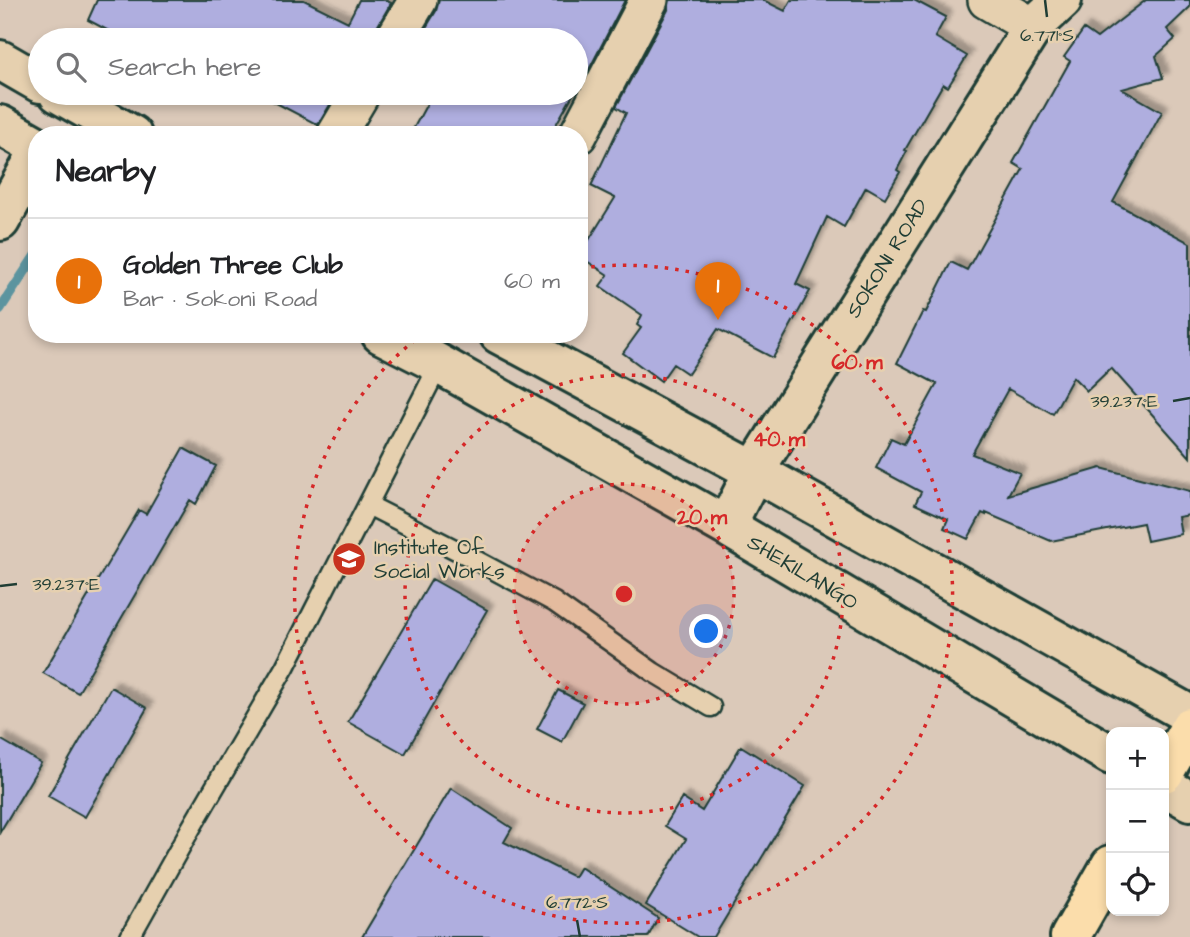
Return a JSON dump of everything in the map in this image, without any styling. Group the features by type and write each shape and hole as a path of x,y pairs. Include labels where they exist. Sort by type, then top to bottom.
{"highway":[{"path":"1169,764 1190,727"},
{"path":"1070,937 1106,874"}],"main road":[{"name":"SOKONI ROAD","path":"726,526 754,471 1033,27 1062,0"},
{"path":"0,60 28,76"},
{"path":"49,126 53,105"},
{"path":"80,105 116,126"},
{"path":"0,125 28,141"},
{"path":"0,221 28,171"},
{"name":"SHEKILANGO","path":"398,343 726,526 1106,752"},
{"path":"516,343 754,471 1190,715"},
{"path":"1169,789 1190,801"}],"street":[{"path":"401,28 418,0"},
{"path":"583,126 649,0"},
{"path":"987,0 1033,27"},
{"path":"342,126 355,105"}],"lane":[{"path":"130,937 285,667 439,365"},
{"path":"368,505 554,602 653,672 711,707"}],"building":[{"path":"97,0 304,0 348,22 359,0 385,0 391,3 377,28 103,28 88,20"},
{"path":"439,0 625,0 588,72 588,28 426,28"},
{"path":"670,0 763,0 785,11 791,0 914,0 946,17 935,37 967,56 948,87 943,84 905,150 907,151 897,170 900,172 885,198 866,187 844,227 827,217 796,284 810,291 773,358 718,329 688,374 673,364 661,381 623,353 641,328 637,325 642,315 600,286 608,275 588,262 588,242 615,198 591,186 626,113 616,107 668,10"},
{"path":"1146,0 1190,0 1190,7 1167,29 1175,39 1156,56 1163,78 1122,89 1162,112 1113,202 1190,243 1190,457 1111,368 1087,391 1073,377 1053,414 1008,389 972,454 1020,473 1008,495 1101,468 1190,491 1190,515 1178,517 1181,534 1147,541 1143,523 1051,541 982,513 968,539 944,528 948,519 915,504 921,492 876,468 891,438 904,444 937,384 897,363 951,262 967,270 1023,169 1013,163 1070,61 1064,57 1084,29 1097,38"},
{"path":"280,105 330,105 318,125"},
{"path":"426,105 567,105 555,126 415,126"},
{"path":"183,448 216,466 196,504 190,500 78,693 43,673 139,510 146,514"},
{"path":"432,579 487,610 405,754 348,722"},
{"path":"111,687 147,708 85,817 48,796"},
{"path":"558,690 583,703 562,742 537,729"},
{"path":"0,739 41,763 0,832"},
{"path":"741,746 805,786 714,937 698,937 646,905 686,839 665,826 682,798 702,811"},
{"path":"451,788 512,828 504,842 574,877 580,867 658,918 648,937 362,937"}],"waterway":[{"path":"0,309 28,267"}],"place":[{"name":"Golden Three Club","path":"718,320"},
{"name":"Institute Of Social Works","path":"349,559"}]}
